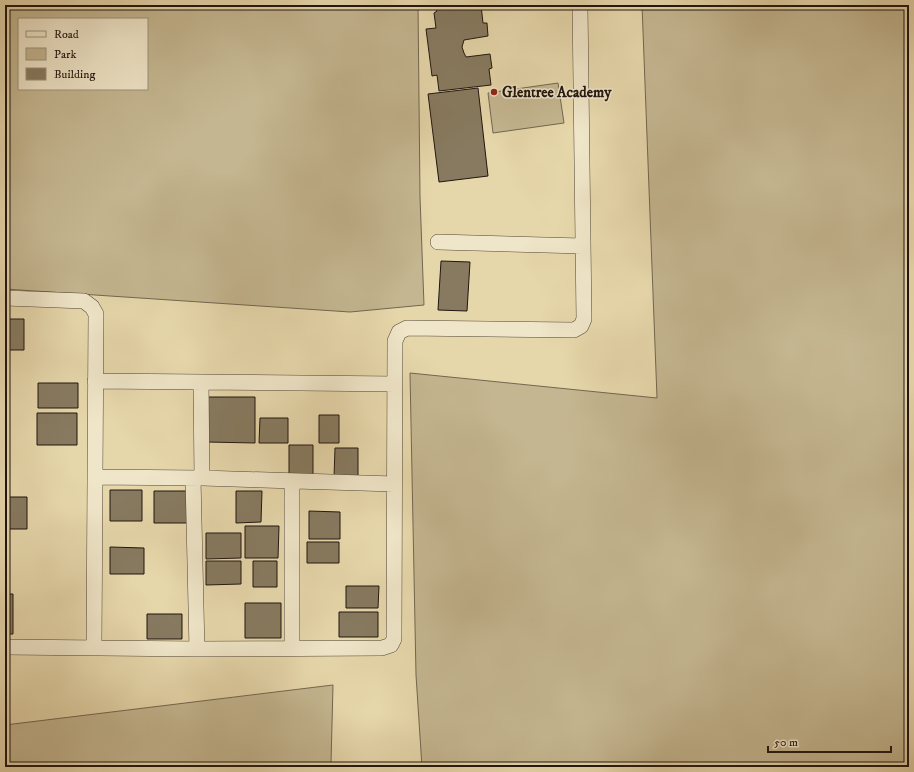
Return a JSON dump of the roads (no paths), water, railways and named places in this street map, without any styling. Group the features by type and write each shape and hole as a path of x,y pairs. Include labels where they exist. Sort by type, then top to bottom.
{"street":[{"path":"5,646 197,649 382,648 391,645 394,639 395,341 399,332 407,328 574,330 581,326 584,319 580,5"},
{"path":"438,242 582,246"},
{"path":"5,298 84,300 92,307 96,314 94,647"},
{"path":"95,381 395,384"},
{"path":"197,649 198,478 201,382"},
{"path":"95,477 198,478 394,484"},
{"path":"292,481 292,648"}],"place":[{"name":"Glentree Academy","path":"494,92"}]}
